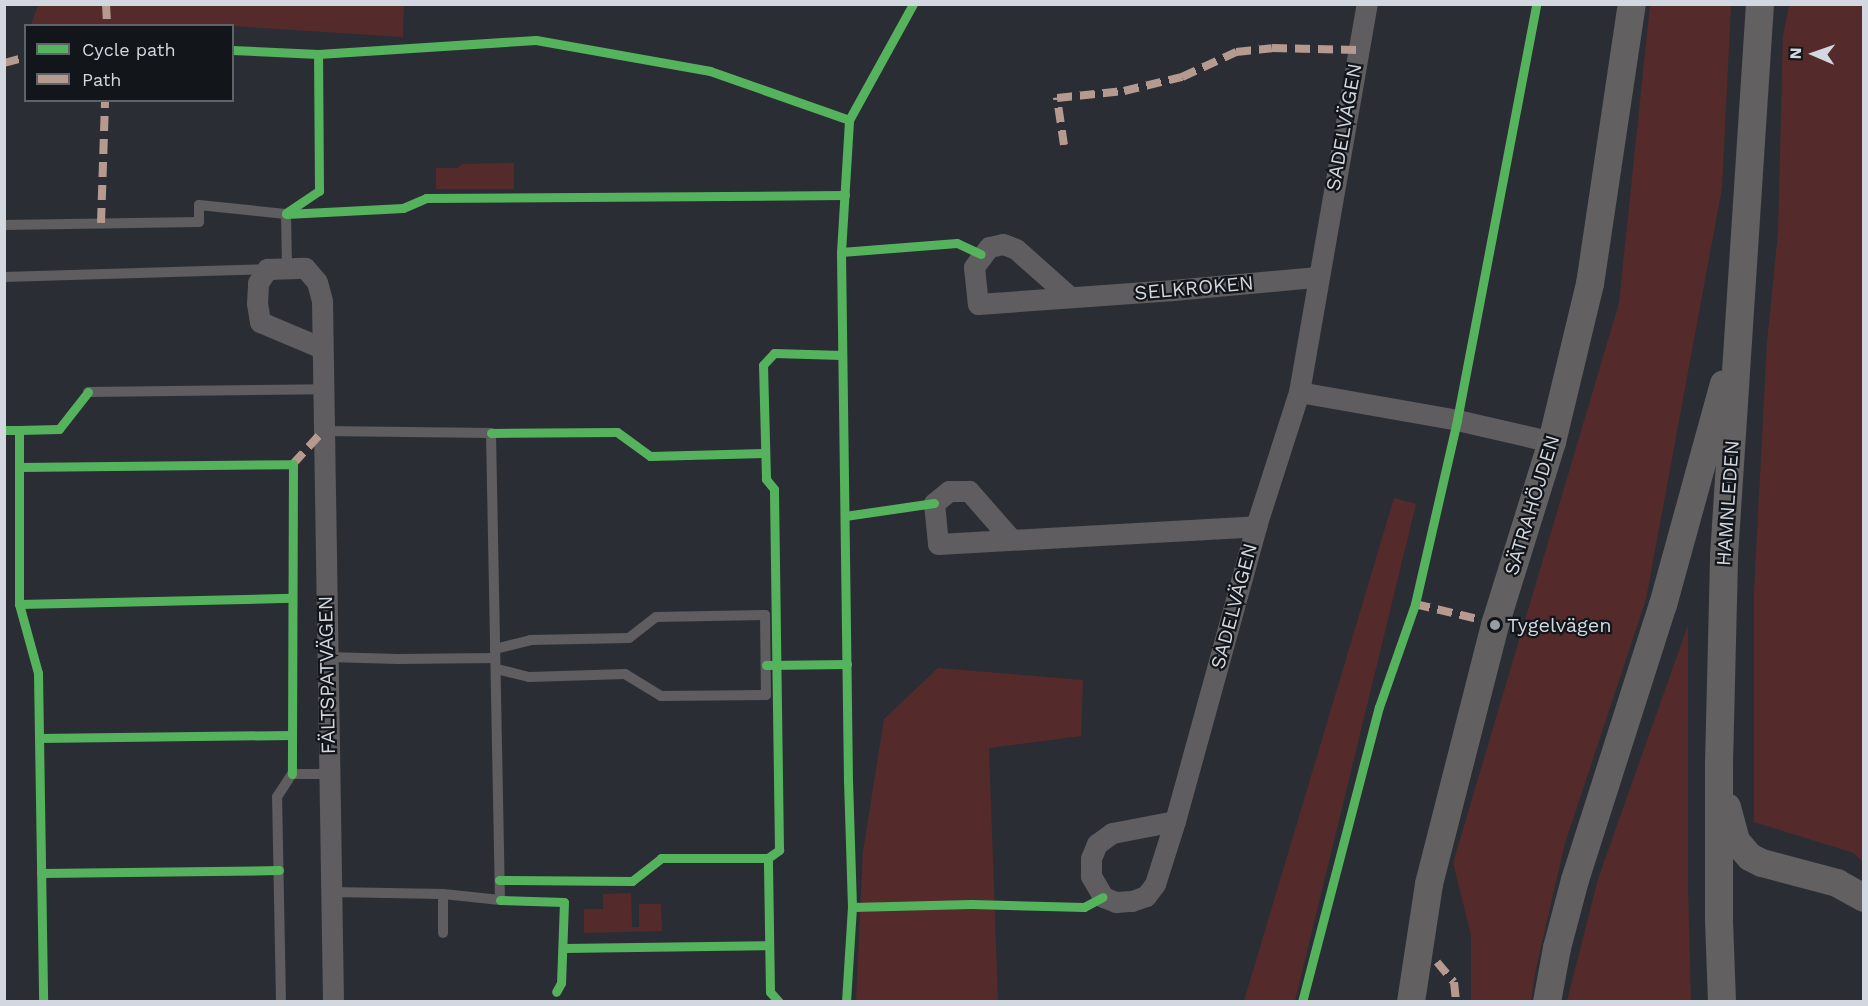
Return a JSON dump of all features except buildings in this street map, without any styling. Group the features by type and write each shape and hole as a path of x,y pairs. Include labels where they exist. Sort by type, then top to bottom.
{"main road":[{"name":"SÄTRAHÖJDEN","path":"1411,1002 1432,872 1495,625 1552,442 1590,284 1632,4"},
{"name":"HAMNLEDEN","path":"1722,1002 1719,920 1719,764 1724,556 1760,4"},
{"path":"1547,1002 1557,948 1575,880 1663,605 1741,321"},
{"path":"1719,764 1731,828 1736,841 1750,857 1762,863 1837,883 1863,898"}],"street":[{"name":"SADELVÄGEN","path":"1176,821 1112,833 1097,844 1091,858 1091,876 1103,897 1116,902 1132,902 1146,896 1155,884 1176,821 1256,526 1299,392 1317,277 1367,4"},
{"path":"277,268 258,283 256,304 260,322 322,348"},
{"name":"FÄLTSPATVÄGEN","path":"277,268 305,268 317,282 322,301 333,1002"},
{"name":"SELKROKEN","path":"1070,297 1317,277"},
{"path":"1299,392 1457,420 1552,442"},
{"path":"1011,539 1256,526"}],"lane":[{"path":"4,225 199,222 199,205 286,213 277,268 4,277"},
{"path":"88,392 322,390"},
{"path":"323,431 491,433 500,900 443,894 331,892"},
{"path":"328,657 398,660 495,658 530,640 629,638 656,617 765,615 766,695 661,696 626,674 529,677 495,658"},
{"path":"282,1002 277,796 292,774 329,774"},
{"path":"443,894 443,933"}],"shaded area":[{"path":"38,5 404,5 403,37 234,26 234,24 31,24"},
{"path":"1650,5 1731,5 1722,188 1646,599 1565,843 1535,973 1531,1001 1471,1001 1471,935 1453,863 1619,303"},
{"path":"1789,5 1863,5 1863,862 1854,853 1754,822 1754,592 1767,342 1778,232 1783,36"},
{"path":"514,163 514,189 436,189 436,168 458,168 462,164"},
{"path":"1394,498 1416,504 1295,1001 1244,1001"},
{"path":"1688,625 1688,887 1691,1001 1567,1001 1598,879"},
{"path":"938,668 1083,680 1081,736 989,748 998,1001 856,1001 863,852 884,719"},
{"path":"631,893 632,927 639,927 639,904 661,904 662,931 584,933 584,909 603,909 603,894"}],"marked path":[{"path":"106,4 107,24"},
{"path":"1064,145 1057,98 1124,91 1182,77 1236,52 1272,48 1358,50"},
{"path":"4,63 24,58"},
{"path":"101,223 105,102"},
{"path":"293,464 323,431"},
{"path":"1415,604 1478,619"},
{"path":"1437,962 1454,982 1456,1002"}],"cycle path":[{"path":"846,1002 852,907 848,781 841,252 849,120 913,4"},
{"path":"1302,1002 1379,707 1415,604 1457,420 1536,4"},
{"path":"234,50 318,54 536,40 710,71 849,120"},
{"path":"286,213 319,191 318,54"},
{"path":"286,214 403,208 426,198 845,195"},
{"path":"841,252 957,243 981,254"},
{"path":"779,1002 770,992 768,858 779,850 774,489 766,479 763,365 774,353 842,355"},
{"path":"19,430 59,429 88,392"},
{"path":"4,430 19,430 19,604 38,673 43,1002"},
{"path":"491,433 617,432 650,456 765,453"},
{"path":"19,467 293,464 292,774"},
{"path":"845,516 934,503"},
{"path":"19,604 292,598"},
{"path":"766,665 847,664"},
{"path":"39,738 292,735"},
{"path":"499,880 632,881 661,858 768,858"},
{"path":"41,873 279,870"},
{"path":"852,907 971,904 1084,907 1103,897"},
{"path":"500,900 564,902 561,983 556,992"},
{"path":"564,948 769,945"}],"place":[{"name":"Tygelvägen","path":"1495,625"}]}
